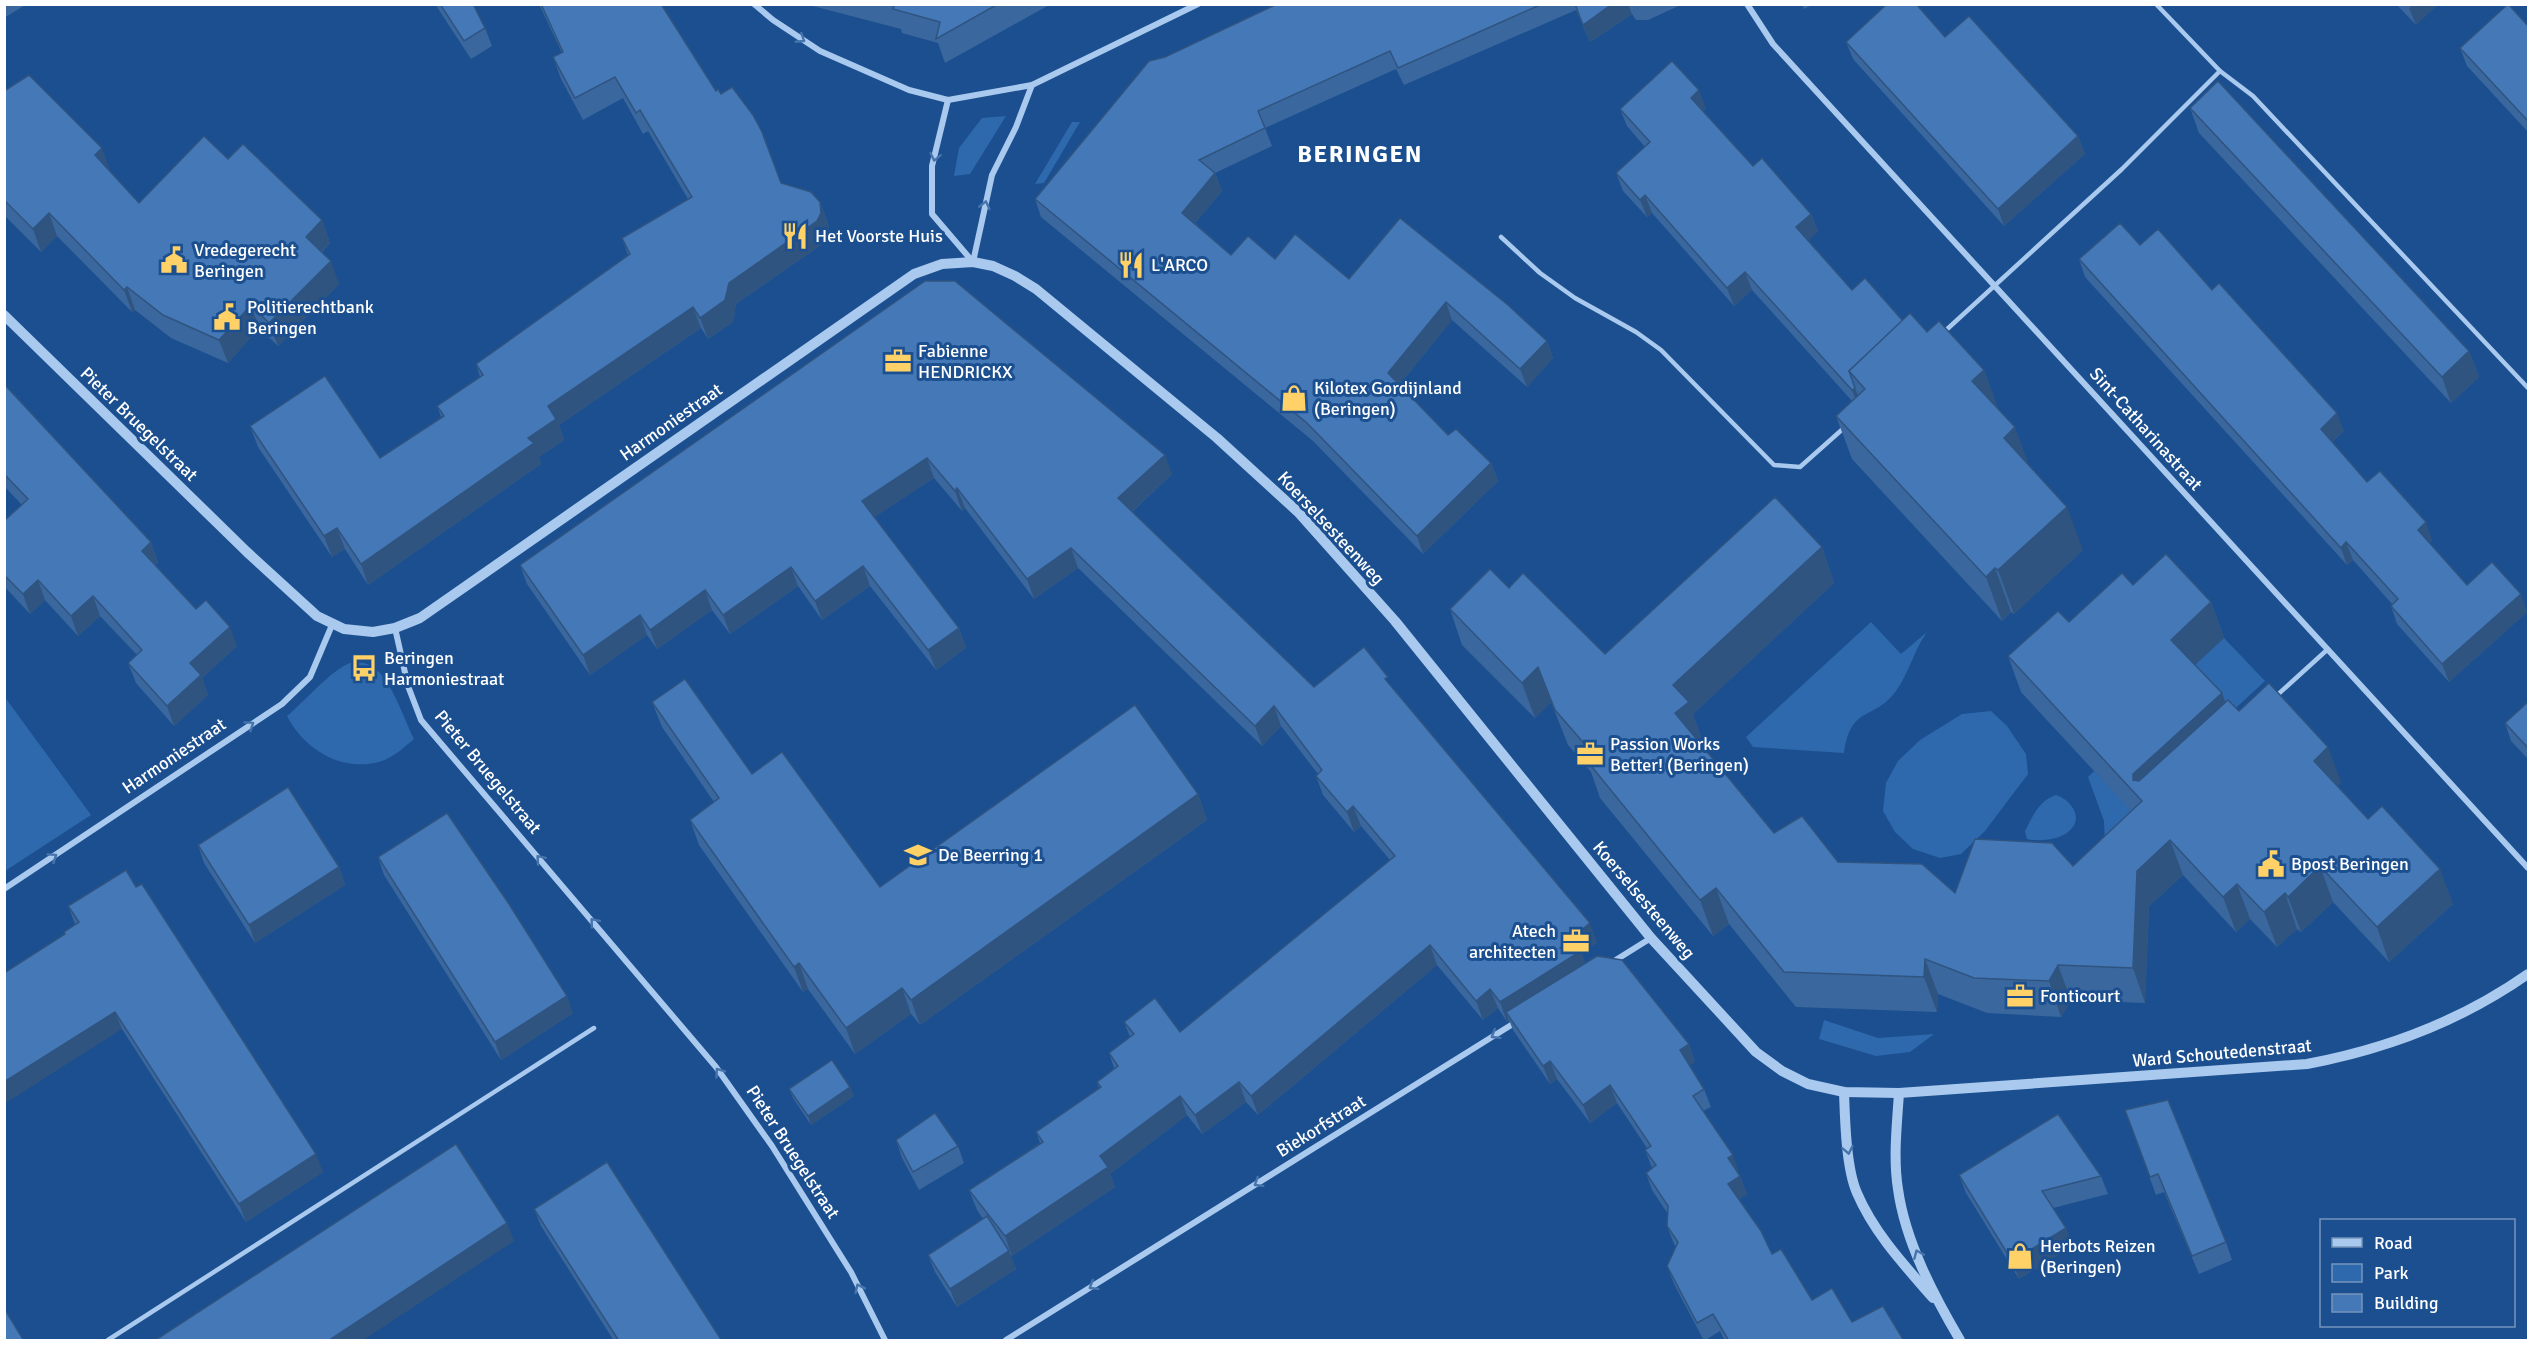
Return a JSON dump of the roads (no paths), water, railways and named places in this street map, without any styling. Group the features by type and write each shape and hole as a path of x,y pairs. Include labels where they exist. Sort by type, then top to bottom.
{"street":[{"path":"754,4 773,20 820,51 909,90 948,100 1032,85 1198,4"},
{"name":"Sint-Catharinastraat","path":"1747,4 1773,44 2529,868"},
{"path":"973,262 992,175 1016,127 1032,85"},
{"path":"948,100 932,166 932,213 973,262"},
{"name":"Harmoniestraat","path":"395,628 420,618 914,274 942,264 973,262"},
{"name":"Koerselsesteenweg","path":"973,262 993,266 1036,289 1217,438 1298,512 1395,621 1652,938 1756,1052 1782,1071 1808,1084 1844,1092 1899,1093"},
{"name":"Pieter Bruegelstraat","path":"4,315 247,552 316,616 332,624 360,632 395,628 408,686 421,720 716,1067 772,1146 851,1272 885,1341"},
{"name":"Harmoniestraat","path":"4,889 282,704 310,677 332,624"},
{"path":"1601,969 1652,938"},
{"name":"Ward Schoutedenstraat","path":"1899,1093 2307,1064 2342,1058 2404,1040 2446,1022 2484,1003 2529,974"},
{"name":"Biekorfstraat","path":"1006,1341 1520,1019"},
{"path":"1844,1092 1846,1139 1856,1192 1886,1244 1941,1307"},
{"path":"1899,1093 1897,1187 1904,1222 1941,1307 1960,1341"}],"lane":[{"path":"2156,4 2220,71 2253,96 2529,388"},
{"path":"1942,334 2122,169 2220,71"},
{"path":"1501,237 1548,279 1575,298 1636,332 1661,350 1774,465 1800,467 1852,421"},
{"path":"2268,704 2328,649"},
{"path":"108,1341 594,1028"}],"place":[{"name":"Het Voorste Huis","path":"795,236"},
{"name":"Vredegerecht Beringen","path":"174,260"},
{"name":"L'ARCO","path":"1131,265"},
{"name":"Politierechtbank Beringen","path":"227,317"},
{"name":"Fabienne HENDRICKX","path":"898,361"},
{"name":"Kilotex Gordijnland (Beringen)","path":"1294,398"},
{"name":"Beringen Harmoniestraat","path":"364,668"},
{"name":"Passion Works Better! (Beringen)","path":"1590,754"},
{"name":"De Beerring 1","path":"918,855"},
{"name":"Bpost Beringen","path":"2271,864"},
{"name":"Atech architecten","path":"1576,941"},
{"name":"Fonticourt","path":"2020,996"},
{"name":"Herbots Reizen (Beringen)","path":"2020,1256"}],"district":[{"name":"BERINGEN","path":"1360,154"}]}
